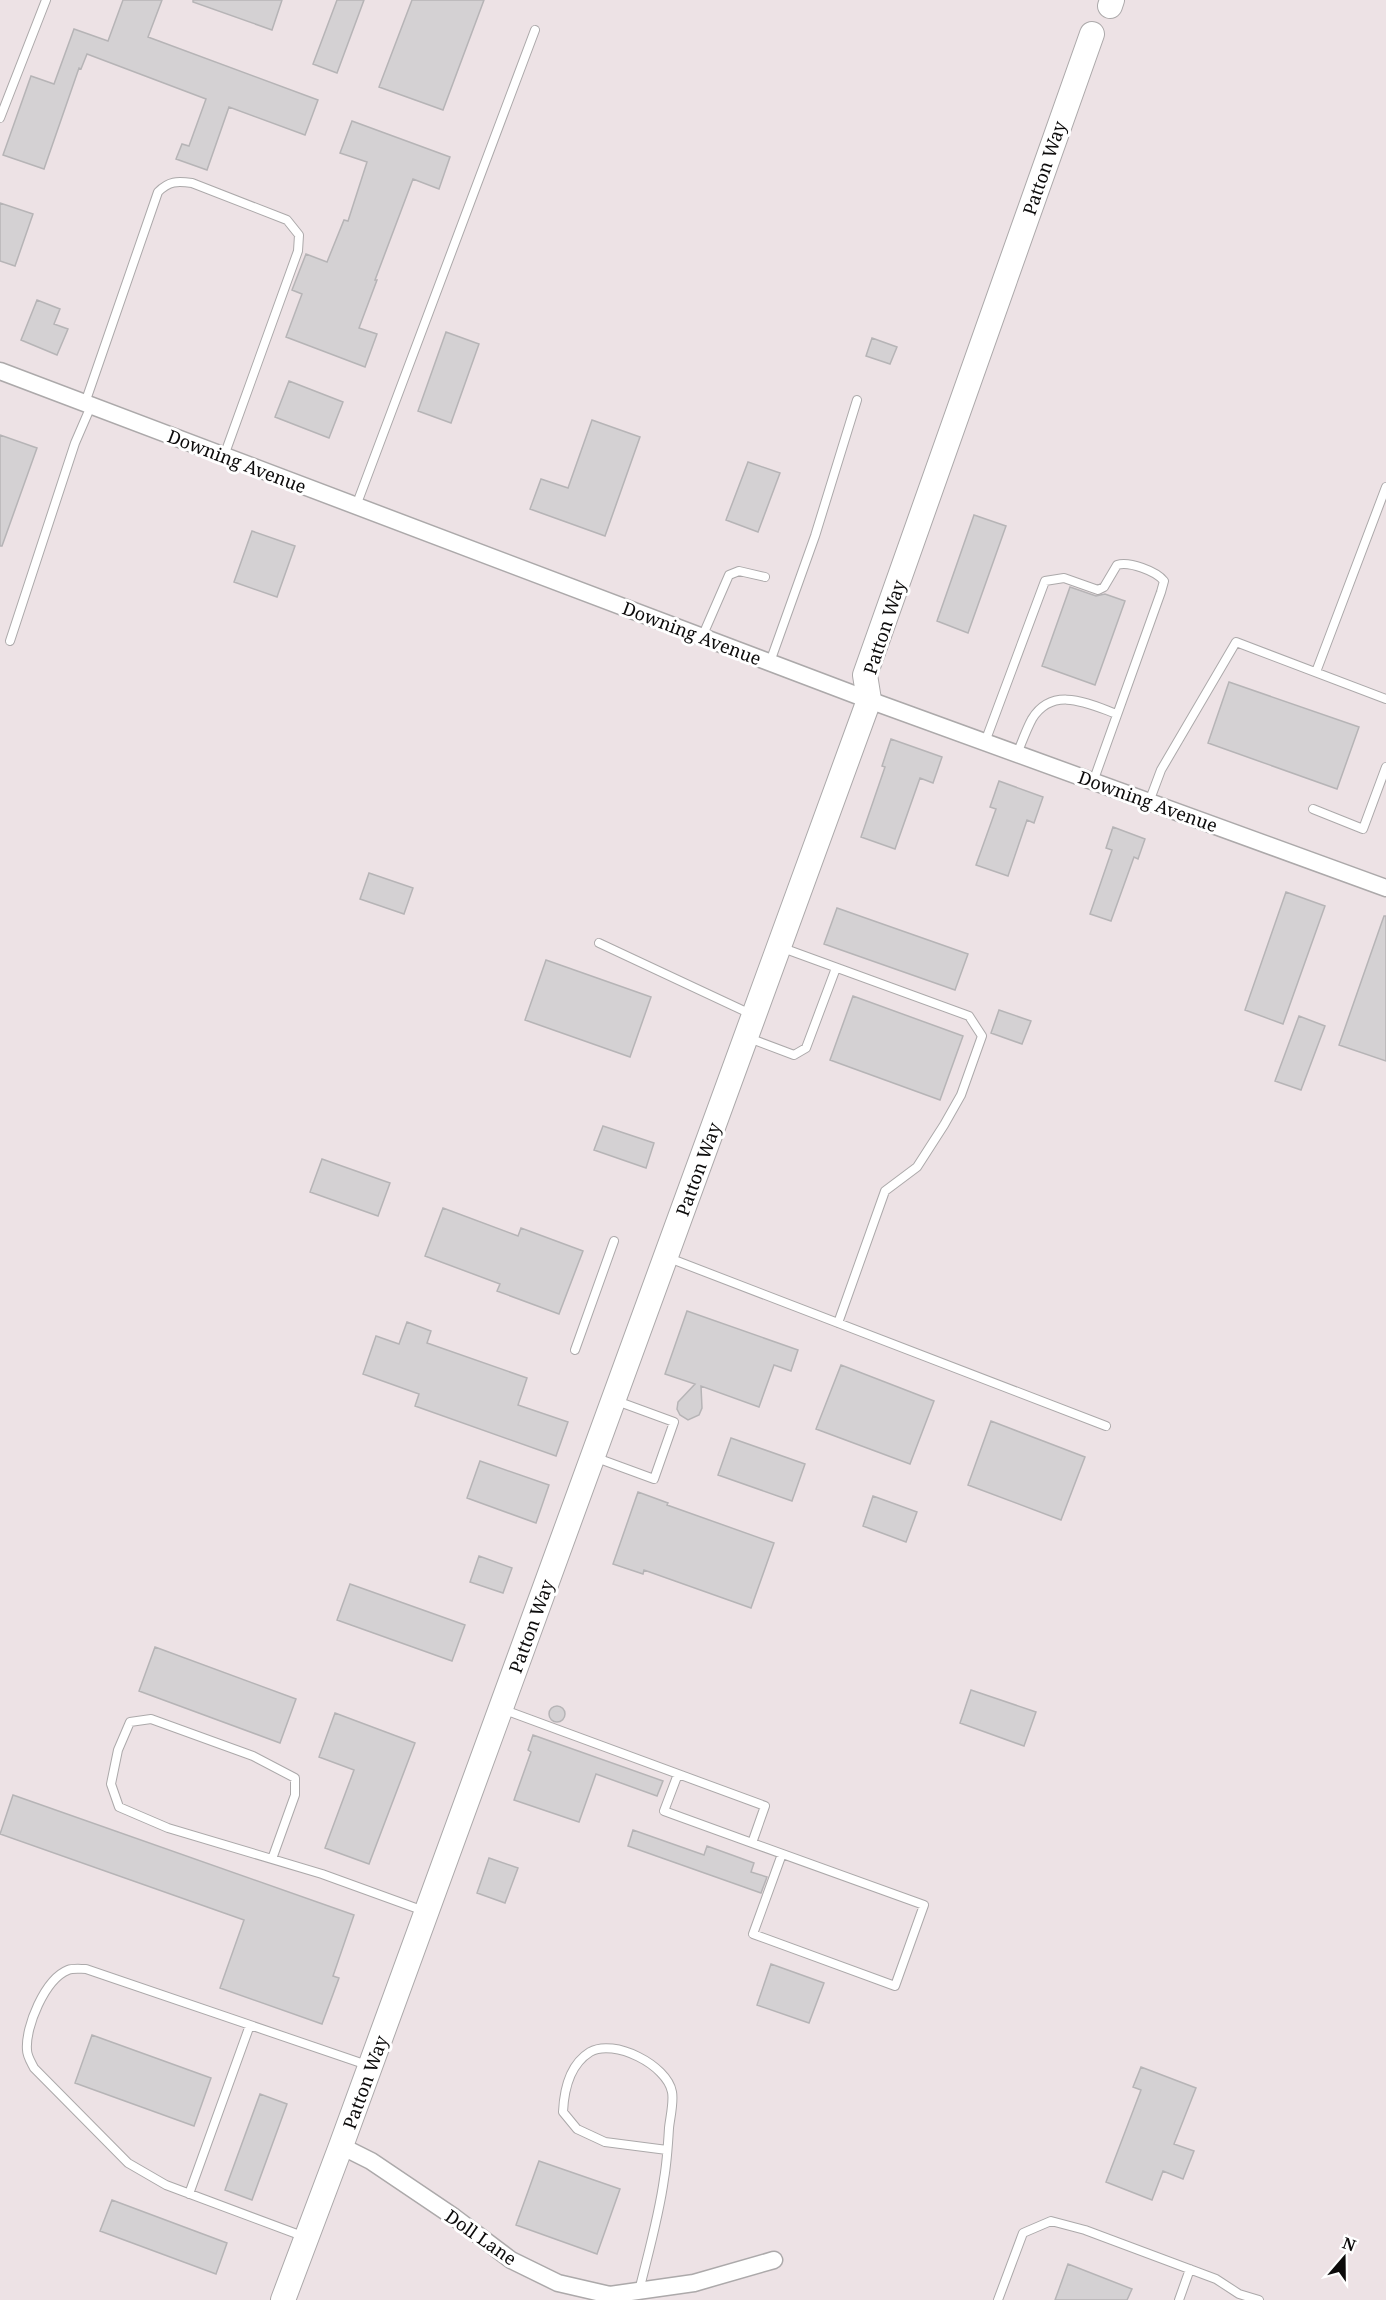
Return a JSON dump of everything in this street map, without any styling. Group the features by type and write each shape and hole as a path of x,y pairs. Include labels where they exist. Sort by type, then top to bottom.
{"street":[{"name":"Patton Way","path":"283,2300 869,700 866,675 1092,34"},
{"name":"Downing Avenue","path":"0,371 869,700 1386,888"},
{"name":"Doll Lane","path":"341,2146 372,2161 454,2217 511,2260 558,2283 610,2295 694,2283 774,2260"}],"lane":[{"path":"0,118 46,0"},
{"path":"356,506 535,30"},
{"path":"10,641 158,192 166,184 176,181 192,183 287,220 298,235 298,251 224,456"},
{"path":"770,663 815,536 857,400"},
{"path":"1316,672 1386,488"},
{"path":"985,742 1045,581 1064,578 1098,590 1104,587 1117,565 1123,563 1158,573 1164,581 1093,782"},
{"path":"702,637 729,575 739,572 765,578"},
{"path":"1149,802 1161,770 1236,642 1386,699"},
{"path":"1017,754 1032,719 1042,707 1061,699 1075,699 1117,714"},
{"path":"1313,809 1363,829 1386,767"},
{"path":"599,942 750,1026 794,1056 806,1048 837,968"},
{"path":"779,946 969,1016 982,1036 961,1095 944,1125 917,1167 885,1191 838,1323"},
{"path":"575,1350 614,1240"},
{"path":"665,1257 1106,1426"},
{"path":"593,1456 654,1479 674,1422 614,1400"},
{"path":"501,1708 765,1806 752,1843"},
{"path":"272,1859 295,1794 295,1778 253,1756 151,1719 130,1722 118,1750 111,1784 119,1807 168,1828 322,1874 427,1912"},
{"path":"678,1774 664,1811 924,1905 896,1986 753,1934 782,1854"},
{"path":"307,2237 166,2185 128,2163 34,2068 27,2053 27,2040 42,1996 53,1979 69,1969 86,1968 370,2066"},
{"path":"189,2194 250,2025"},
{"path":"639,2291 664,2179 667,2150 672,2092 663,2073 642,2058 610,2048 591,2052 575,2067 564,2090 563,2112 577,2129 605,2142 667,2150"},
{"path":"998,2300 1023,2233 1051,2221 1085,2230 1191,2269 1216,2279 1239,2294 1259,2300"},
{"path":"1179,2300 1191,2269"}],"shaded area":[{"path":"0,0 1386,0 1386,2300 0,2300"}],"building":[{"path":"123,0 162,0 148,37 318,100 305,135 229,107 207,170 176,159 182,144 189,146 206,99 87,54 81,69 79,68 44,169 3,155 31,76 54,84 74,29 108,41"},
{"path":"193,0 282,0 272,30 193,2"},
{"path":"337,0 364,0 337,73 313,64"},
{"path":"412,0 484,0 443,110 379,87"},
{"path":"352,121 450,157 439,189 413,179 359,328 377,334 365,367 286,337 302,294 292,290 306,254 327,262 344,220 348,221 367,162 340,153"},
{"path":"0,203 33,214 15,266 0,261"},
{"path":"37,300 60,309 54,324 68,329 57,355 21,340"},
{"path":"446,332 479,344 451,423 418,411"},
{"path":"872,338 897,347 890,364 866,356"},
{"path":"289,381 343,402 329,438 275,417"},
{"path":"592,420 640,437 605,536 530,509 541,479 568,488"},
{"path":"0,435 37,448 2,546 0,546"},
{"path":"748,462 780,473 758,532 726,520"},
{"path":"974,515 1006,526 968,633 937,621"},
{"path":"252,531 295,546 277,597 234,582"},
{"path":"1070,587 1096,596 1105,594 1125,601 1095,685 1042,666"},
{"path":"1229,682 1359,727 1337,789 1208,743"},
{"path":"891,739 942,757 933,783 920,778 895,849 861,837 885,767 882,766"},
{"path":"999,781 1043,797 1034,823 1027,820 1008,876 976,865 996,809 990,807"},
{"path":"1113,827 1145,839 1138,859 1134,857 1111,921 1090,914 1112,850 1106,848"},
{"path":"369,873 413,888 404,914 360,899"},
{"path":"1286,892 1325,906 1283,1024 1245,1010"},
{"path":"837,908 968,954 955,990 824,944"},
{"path":"1384,916 1386,916 1386,1061 1339,1045"},
{"path":"546,960 651,997 630,1057 525,1020"},
{"path":"853,996 963,1036 940,1100 830,1060"},
{"path":"999,1010 1031,1021 1022,1044 991,1033"},
{"path":"1299,1016 1325,1026 1301,1090 1275,1081"},
{"path":"603,1126 654,1143 646,1168 594,1150"},
{"path":"322,1159 390,1183 378,1216 310,1192"},
{"path":"443,1208 518,1236 521,1228 583,1251 559,1314 497,1291 500,1284 425,1256"},
{"path":"687,1311 798,1350 791,1371 774,1365 759,1407 701,1386 702,1408 699,1415 688,1420 680,1415 677,1409 678,1402 695,1384 665,1374"},
{"path":"407,1322 431,1331 427,1343 527,1378 518,1405 568,1422 556,1456 415,1406 419,1394 363,1374 376,1336 399,1344"},
{"path":"841,1365 934,1401 910,1464 816,1429"},
{"path":"991,1421 1085,1457 1061,1520 968,1485"},
{"path":"731,1438 805,1464 792,1501 718,1475"},
{"path":"480,1461 549,1485 536,1523 467,1498"},
{"path":"638,1492 668,1503 667,1505 774,1543 751,1608 644,1570 643,1574 613,1564"},
{"path":"873,1496 917,1512 906,1542 863,1526"},
{"path":"479,1556 512,1568 503,1593 470,1582"},
{"path":"350,1584 465,1625 452,1661 337,1620"},
{"path":"155,1647 296,1699 280,1743 139,1691"},
{"path":"971,1690 1036,1712 1024,1746 960,1723"},
{"path":"557,1706 563,1708 565,1714 563,1720 557,1722 551,1720 549,1714 551,1708"},
{"path":"335,1713 415,1743 369,1864 325,1848 354,1770 319,1757"},
{"path":"533,1735 663,1781 657,1796 596,1774 579,1822 514,1800 531,1752 528,1750"},
{"path":"13,1795 354,1915 333,1976 339,1978 322,2024 220,1988 244,1920 0,1834"},
{"path":"633,1830 704,1855 707,1846 754,1863 751,1872 767,1877 761,1893 628,1846"},
{"path":"489,1858 518,1868 505,1903 477,1893"},
{"path":"771,1964 824,1983 809,2023 757,2005"},
{"path":"92,2035 211,2078 194,2126 75,2083"},
{"path":"1141,2067 1196,2088 1174,2144 1194,2151 1183,2179 1163,2171 1152,2200 1106,2182 1141,2090 1133,2087"},
{"path":"260,2094 287,2104 252,2200 225,2190"},
{"path":"539,2161 620,2189 597,2254 516,2225"},
{"path":"112,2200 227,2243 216,2274 100,2231"},
{"path":"1068,2264 1132,2289 1127,2300 1055,2300"}]}
